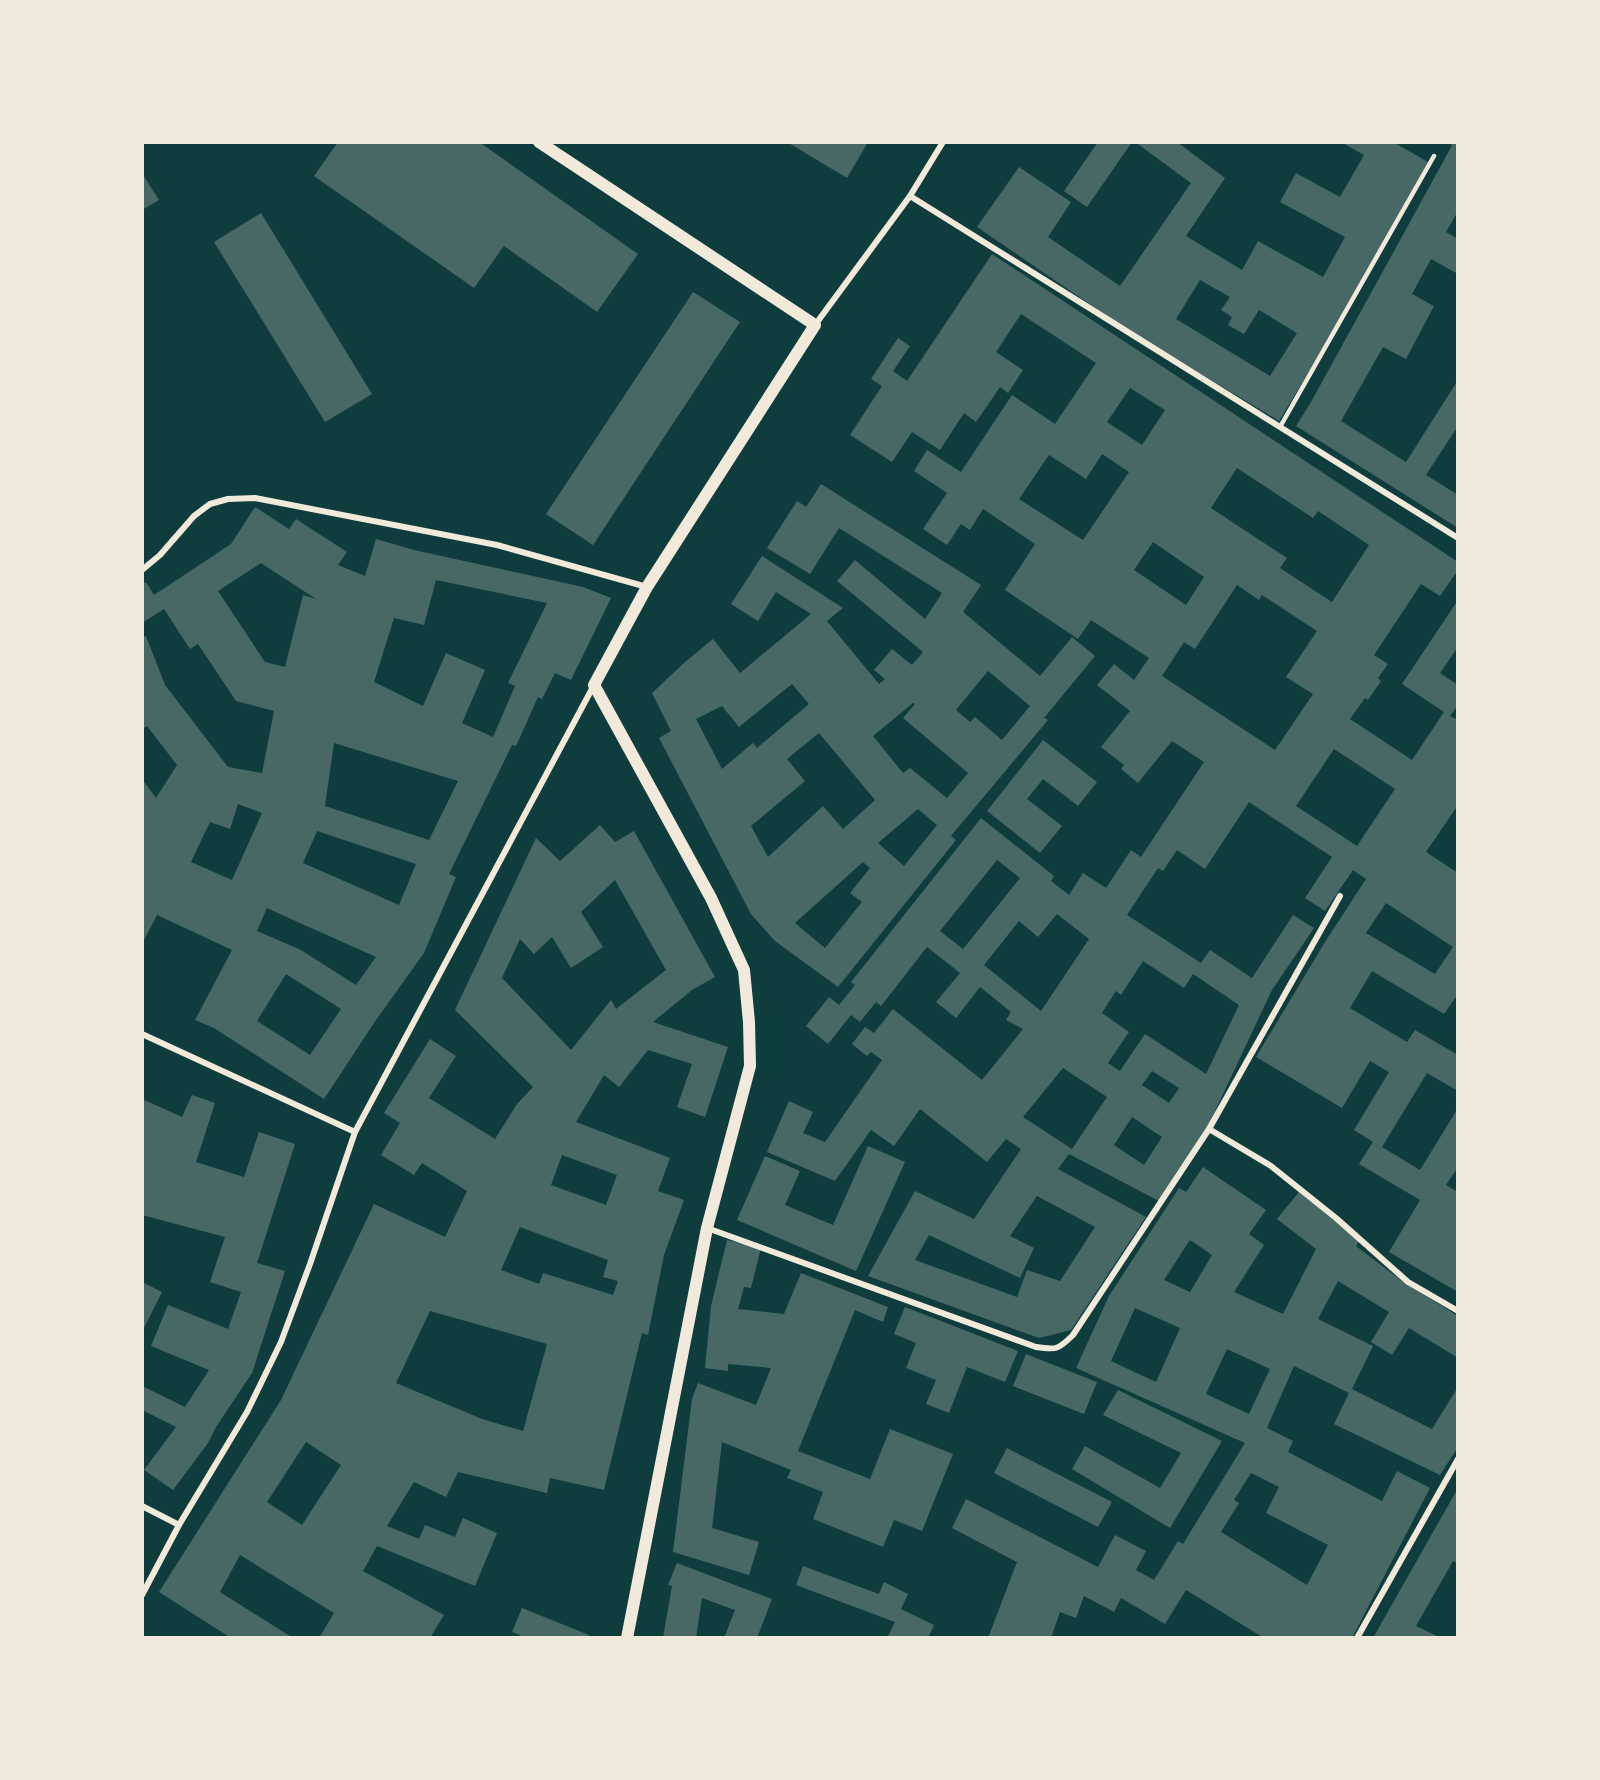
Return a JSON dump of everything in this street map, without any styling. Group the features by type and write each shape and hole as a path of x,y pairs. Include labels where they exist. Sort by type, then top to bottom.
{"main road":[{"path":"539,142 815,325 647,587 594,685 711,897 744,970 749,1022 750,1066 708,1228 627,1638"}],"street":[{"path":"815,325 910,196 943,142"},
{"path":"910,196 1458,538"},
{"path":"142,570 160,555 194,516 210,504 228,499 255,498 496,545 647,587"},
{"path":"142,1595 179,1525 247,1412 281,1342 355,1132 594,685"},
{"path":"708,1228 1036,1347 1050,1349 1062,1347 1209,1129 1340,896"},
{"path":"142,1034 355,1132"},
{"path":"1209,1129 1271,1166 1336,1218 1408,1282 1458,1311"},
{"path":"1357,1638 1458,1459"},
{"path":"142,1506 179,1525"}],"lane":[{"path":"1280,427 1434,156"}],"building":[{"path":"338,142 479,142 638,254 597,312 504,246 474,288 314,176"},
{"path":"787,142 868,142 847,178"},
{"path":"1098,142 1132,142 1087,207 1064,191"},
{"path":"1135,142 1177,142 1225,178 1186,236 1242,270 1258,241 1323,277 1345,237 1280,202 1296,173 1340,197 1364,155 1341,142 1393,142 1428,162 1336,327 1279,421 1123,327 977,227 1019,167 1071,202 1048,237 1120,286 1191,183","holes":["1200,280 1230,297 1221,310 1232,317 1228,325 1244,334 1259,310 1297,333 1270,376 1176,319"]},
{"path":"1445,142 1458,142 1458,211 1446,232 1458,239 1458,274 1431,259 1412,294 1434,306 1406,359 1383,347 1341,421 1406,462 1458,380 1458,426 1426,475 1458,495 1458,528 1296,426 1449,151 1452,145"},
{"path":"142,173 159,200 142,210"},
{"path":"261,213 372,394 325,422 214,242"},
{"path":"992,254 1458,562 1458,570 1440,596 1421,584 1374,655 1388,664 1378,678 1381,681 1368,700 1365,698 1350,719 1412,760 1444,712 1402,684 1458,600 1458,647 1440,673 1458,685 1458,705 1450,716 1458,720 1458,805 1426,852 1458,873 1458,994 1444,1014 1372,971 1350,1008 1407,1042 1415,1030 1458,1055 1458,1091 1427,1073 1382,1147 1420,1170 1458,1108 1458,1167 1446,1185 1458,1192 1458,1292 1389,1252 1420,1200 1359,1164 1373,1142 1354,1130 1389,1072 1370,1061 1342,1108 1256,1057 1366,879 1353,870 1325,911 1305,898 1332,857 1249,802 1205,869 1177,850 1163,871 1158,868 1127,915 1201,963 1210,950 1252,978 1293,915 1314,928 1272,990 1207,1128 1159,1201 1069,1154 1058,1169 1146,1217 1071,1330 1039,1338 868,1276 915,1191 974,1219 1021,1149 1006,1139 987,1162 920,1109 894,1146 871,1130 835,1181 767,1152 789,1101 813,1112 803,1133 825,1142 882,1060 871,1052 867,1056 852,1044 865,1027 874,1033 893,1009 982,1080 1023,1029 1006,1020 1011,1012 980,987 956,1018 936,1002 960,973 927,947 881,1006 876,1002 860,1022 851,1015 828,1044 806,1026 829,997 839,1005 855,985 851,982 981,818 1054,876 1051,881 1069,895 1083,873 1106,888 1131,850 1141,857 1204,762 1172,741 1138,783 1121,769 1124,765 1101,747 1130,711 1097,685 1114,664 1134,680 1149,658 1091,620 1078,639 1005,590 1035,544 983,509 970,530 961,524 947,545 923,529 947,493 914,471 927,450 961,472 1012,395 1055,424 1096,363 1021,314 996,352 1023,370 1008,393 1000,387 976,422 964,413 940,450 912,432 892,462 850,435 882,386 871,379 898,338 910,346 893,371 907,381","holes":["1130,388 1165,410 1142,445 1107,422","1102,454 1129,472 1083,540 1019,499 1049,455 1086,479","1237,468 1313,518 1318,511 1369,545 1332,602 1280,568 1287,558 1211,508","1153,542 1204,577 1186,605 1134,570","1237,585 1259,600 1262,595 1317,631 1286,677 1313,694 1275,750 1162,676 1184,642 1195,649","1334,749 1395,789 1357,846 1296,806","997,860 1020,878 963,949 940,931","1386,903 1453,947 1435,974 1366,933","1057,914 1089,939 1041,1011 984,965 1019,921 1038,937","1143,961 1184,988 1193,974 1239,1005 1206,1074 1145,1034 1120,1071 1108,1063 1129,1032 1102,1013 1116,991 1121,995","1063,1068 1107,1097 1072,1149 1023,1117","1152,1071 1179,1088 1169,1103 1142,1085","1132,1117 1162,1137 1144,1165 1114,1145","1037,1196 1095,1227 1060,1281 1027,1270 1017,1297 915,1260 929,1235 1020,1278 1034,1248 1010,1236"]},
{"path":"693,292 740,322 593,545 546,514"},
{"path":"821,484 981,585 963,612 1040,676 1072,637 1095,656 1044,718 1048,720 951,836 956,840 838,987 775,941 751,914 659,738 671,731 652,693 713,639 740,673 811,614 776,592 758,621 731,604 762,556 843,608 827,621 879,684 885,679 874,670 892,649 912,665 923,652 837,581 855,560 925,619 942,593 839,528 810,574 767,548 797,501 806,507","holes":["988,671 1030,706 1002,740 975,717 970,722 956,710","792,684 809,704 757,748 753,743 722,769 696,719 722,706 739,727","913,703 915,704 903,718 968,773 947,798 910,768 903,773 873,736","819,733 875,800 843,829 823,806 768,857 751,826 805,781 787,759","918,809 937,825 904,866 878,843","863,862 870,868 850,893 862,902 825,948 795,923"]},
{"path":"255,507 289,529 296,519 347,552 338,565 365,576 376,539 414,550 583,587 611,598 571,680 555,673 542,699 538,697 516,746 512,745 449,874 456,877 424,953 324,1099 214,1028 195,1020 232,950 157,915 142,944 142,779 156,798 177,765 147,726 142,729 142,638 146,636 165,685 228,767 262,773 274,711 236,701 198,644 190,649 164,609 142,623 142,585 146,582 154,595 231,544","holes":["261,563 316,599 303,595 285,667 265,662 218,591","436,580 547,603 508,683 515,686 493,737 462,723 485,670 446,653 423,706 374,682 394,618 424,625","334,743 458,781 429,840 325,806","238,804 262,813 232,880 191,862 210,822 230,829","317,831 416,864 399,905 303,863","267,908 376,957 356,985 301,950 257,931","286,974 341,1009 310,1055 257,1021"]},
{"path":"1043,740 1097,782 1078,806 1043,779 1027,799 1062,826 1040,853 987,811"},
{"path":"600,825 615,842 634,831 715,977 692,990 653,1022 728,1047 705,1117 677,1107 692,1064 648,1050 619,1087 604,1075 576,1122 670,1158 658,1191 684,1200 664,1255 648,1335 642,1333 604,1490 550,1478 547,1493 458,1472 446,1497 414,1482 387,1526 419,1539 425,1525 455,1537 463,1518 497,1533 475,1586 377,1546 363,1571 444,1615 430,1638 319,1638 334,1613 240,1555 220,1592 293,1638 231,1638 159,1592 281,1400 374,1204 445,1237 467,1191 422,1163 414,1175 381,1155 400,1123 384,1113 430,1039 456,1056 429,1098 495,1139 517,1104 533,1087 455,1010 536,838 560,861","holes":["615,880 666,970 616,1009 611,1000 571,1050 502,978 520,939 534,954 552,937 571,968 603,947 581,912","562,1155 617,1175 606,1205 551,1185","520,1227 608,1260 603,1277 618,1281 613,1295 543,1273 539,1284 501,1270","430,1311 547,1344 523,1431 482,1419 396,1383","306,1442 341,1465 302,1525 267,1502"]},
{"path":"192,1095 215,1103 196,1162 244,1177 259,1132 295,1144 257,1263 285,1271 252,1373 208,1443 173,1490 144,1470 176,1427 142,1410 142,1386 185,1407 209,1370 151,1346 168,1305 228,1329 241,1292 210,1282 225,1237 142,1215 142,1099 182,1117"},
{"path":"868,1146 905,1162 856,1271 737,1220 765,1156 800,1171 785,1205 833,1225"},
{"path":"1203,1167 1266,1210 1249,1234 1264,1245 1234,1292 1283,1314 1316,1249 1277,1219 1299,1192 1360,1240 1356,1246 1406,1284 1458,1316 1458,1358 1409,1328 1392,1355 1371,1342 1389,1312 1338,1281 1318,1319 1373,1346 1352,1389 1432,1429 1458,1387 1458,1447 1440,1475 1334,1424 1349,1393 1294,1366 1267,1428 1293,1441 1288,1452 1382,1501 1397,1471 1430,1488 1352,1638 1264,1638 1186,1590 1165,1624 1121,1598 1114,1612 1084,1596 1076,1618 1060,1612 1051,1638 988,1638 1017,1562 952,1528 966,1499 1098,1567 1115,1535 1146,1551 1136,1570 1154,1580 1178,1541 1183,1544 1245,1443 1076,1368 1109,1296 1179,1188 1186,1192","holes":["1190,1240 1212,1255 1190,1292 1164,1280","1135,1308 1180,1328 1156,1382 1111,1361","1227,1349 1270,1369 1249,1414 1206,1394","1251,1473 1279,1487 1266,1513 1328,1545 1307,1585 1221,1532 1239,1503 1234,1500"]},
{"path":"727,1240 761,1248 751,1288 744,1287 738,1309 784,1314 801,1273 888,1307 883,1322 855,1310 798,1451 870,1479 890,1429 953,1454 922,1531 894,1520 883,1547 813,1519 823,1492 787,1478 791,1470 722,1442 712,1528 759,1542 749,1575 673,1552 692,1399 698,1383 756,1405 771,1368 728,1364 728,1371 705,1368 711,1306"},
{"path":"142,1282 162,1292 142,1332"},
{"path":"905,1307 1018,1351 1005,1382 967,1367 949,1413 926,1404 936,1380 906,1368 916,1343 894,1334"},
{"path":"1026,1354 1097,1382 1084,1414 1013,1386"},
{"path":"1118,1390 1222,1441 1170,1528 1072,1469 1085,1446 1160,1488 1181,1453 1103,1415"},
{"path":"1007,1448 1112,1502 1098,1527 994,1473"},
{"path":"1458,1488 1458,1564 1453,1561 1416,1626 1441,1638 1373,1638"},
{"path":"677,1563 772,1599 757,1638 724,1638 735,1610 702,1598 696,1638 663,1638 672,1586 668,1585"},
{"path":"803,1566 879,1594 884,1582 908,1594 901,1609 934,1625 928,1638 887,1638 895,1622 796,1585"},
{"path":"522,1608 589,1635 587,1638 519,1638 520,1635 512,1632"}]}
